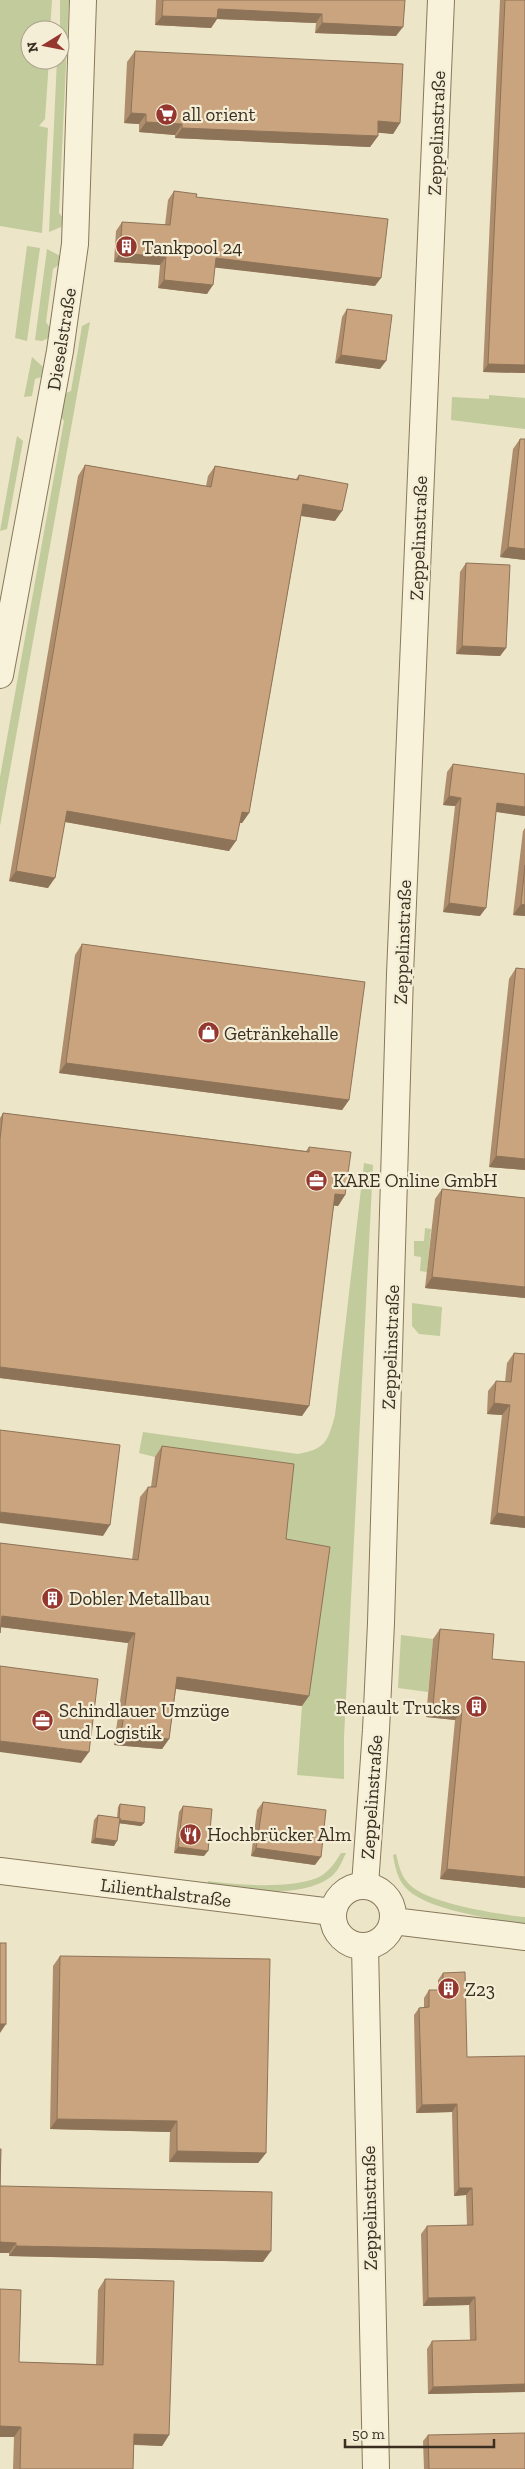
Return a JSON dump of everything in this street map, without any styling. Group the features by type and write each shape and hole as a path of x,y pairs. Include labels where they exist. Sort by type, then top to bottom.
{"street":[{"name":"Dieselstraße","path":"0,675 60,352 73,261 78,187 83,0"},
{"name":"Zeppelinstraße","path":"365,1885 376,1730 381,1623 402,936 441,0"},
{"name":"Lilienthalstraße","path":"0,1871 332,1912"},
{"path":"365,1885 375,1887 390,1901 393,1921 386,1936 373,1945 365,1946 348,1942 340,1936 333,1921 332,1912 335,1903 347,1889 365,1885"},
{"path":"393,1921 525,1937"},
{"name":"Zeppelinstraße","path":"365,1946 376,2469"}],"green space":[{"path":"0,0 52,0 51,20 20,20 20,70 48,70 45,119 39,126 48,128 42,233 0,226"},
{"path":"60,0 69,0 68,20 60,20"},
{"path":"57,70 66,70 59,213 64,219 61,227 49,232"},
{"path":"27,246 40,248 27,341 15,338"},
{"path":"47,249 60,256 60,264 53,269 46,322 50,328 48,338 42,341 35,340"},
{"path":"90,322 0,826 0,777 64,421 59,413 63,394 71,391 82,326"},
{"path":"32,357 43,367 41,377 35,379 32,396 24,397"},
{"path":"489,395 525,398 525,429 451,420 452,397 489,399"},
{"path":"17,436 23,441 7,529 0,531"},
{"path":"364,1163 373,1165 344,1737 344,1779 297,1775 302,1706 279,1549 155,1457 139,1453 143,1432 298,1454 315,1449 328,1437 335,1415"},
{"path":"425,1228 431,1229 427,1272 420,1271 421,1257 414,1256 414,1241 424,1241"},
{"path":"412,1303 442,1307 440,1336 419,1334 412,1326"},
{"path":"401,1635 433,1639 428,1692 398,1688"},
{"path":"341,1853 346,1853 332,1876 320,1883 305,1888 272,1892 207,1889 208,1881 233,1884 278,1885 306,1881 317,1878 328,1871"},
{"path":"396,1854 404,1878 420,1892 432,1898 464,1907 525,1917 525,1925 443,1908 414,1895 405,1887 398,1876 393,1855"}],"building":[{"path":"163,0 405,0 403,27 322,23 322,14 218,9 217,18 162,16"},
{"path":"505,0 525,0 525,365 488,364"},
{"path":"135,51 403,64 400,123 378,121 378,136 182,128 182,124 146,122 146,114 131,113"},
{"path":"174,191 197,194 196,197 388,219 381,278 216,258 213,285 164,280 166,257 120,253 122,222 170,225"},
{"path":"347,309 392,315 386,361 341,355"},
{"path":"520,439 525,439 525,549 508,547"},
{"path":"85,465 211,487 215,466 298,480 299,475 348,484 342,511 303,504 249,813 242,812 236,841 67,811 55,878 16,871"},
{"path":"466,563 510,565 506,648 462,646"},
{"path":"453,764 525,774 525,807 497,803 486,908 449,903 461,798 449,796"},
{"path":"525,865 525,905 521,904"},
{"name":"Getränkehalle","path":"82,944 365,982 349,1100 66,1063"},
{"path":"516,968 525,969 525,1159 496,1156"},
{"path":"3,1113 309,1152 309,1147 351,1152 345,1195 335,1194 309,1406 0,1367 0,1139"},
{"path":"442,1189 525,1198 525,1287 432,1277"},
{"path":"514,1353 525,1354 525,1517 497,1513 510,1405 494,1403 496,1381 511,1382"},
{"path":"0,1430 120,1445 110,1525 0,1512"},
{"path":"162,1446 294,1464 286,1539 330,1547 309,1696 177,1677 169,1739 121,1735 135,1633 2,1616 0,1633 0,1543 138,1560 148,1487 156,1487"},
{"path":"440,1629 494,1634 492,1659 525,1662 525,1877 447,1869 462,1710 433,1706"},
{"name":"Schindlauer Umzüge und Logistik","path":"0,1666 98,1679 89,1752 0,1741"},
{"path":"263,1802 326,1810 321,1857 256,1848"},
{"path":"120,1804 145,1807 144,1823 120,1820"},
{"name":"Hochbrücker Alm","path":"183,1806 212,1809 208,1851 178,1847"},
{"path":"98,1815 120,1818 117,1841 95,1838"},
{"path":"0,1943 6,1943 6,2024 0,2024"},
{"path":"60,1956 270,1959 266,2153 177,2151 177,2121 57,2119"},
{"path":"465,1972 467,2057 525,2056 525,2384 433,2387 432,2341 476,2340 475,2297 428,2298 427,2226 473,2225 472,2188 459,2188 457,2104 422,2105 419,2008 429,2007 429,1990 443,1990 443,1973"},
{"path":"0,2149 1,2149 0,2186"},
{"path":"0,2186 272,2192 271,2251 16,2246 16,2243 0,2242"},
{"path":"105,2279 174,2281 169,2435 134,2434 133,2469 20,2469 21,2427 0,2426 0,2289 21,2290 19,2362 103,2365"},
{"path":"525,2433 525,2469 429,2469 428,2435"}],"place":[{"name":"all orient","path":"166,114"},
{"name":"Tankpool 24","path":"126,247"},
{"name":"Getränkehalle","path":"208,1033"},
{"name":"KARE Online GmbH","path":"317,1180"},
{"name":"Dobler Metallbau","path":"53,1598"},
{"name":"Renault Trucks","path":"476,1707"},
{"name":"Schindlauer Umzüge und Logistik","path":"43,1721"},
{"name":"Hochbrücker Alm","path":"191,1834"},
{"name":"Z23","path":"449,1989"}]}
